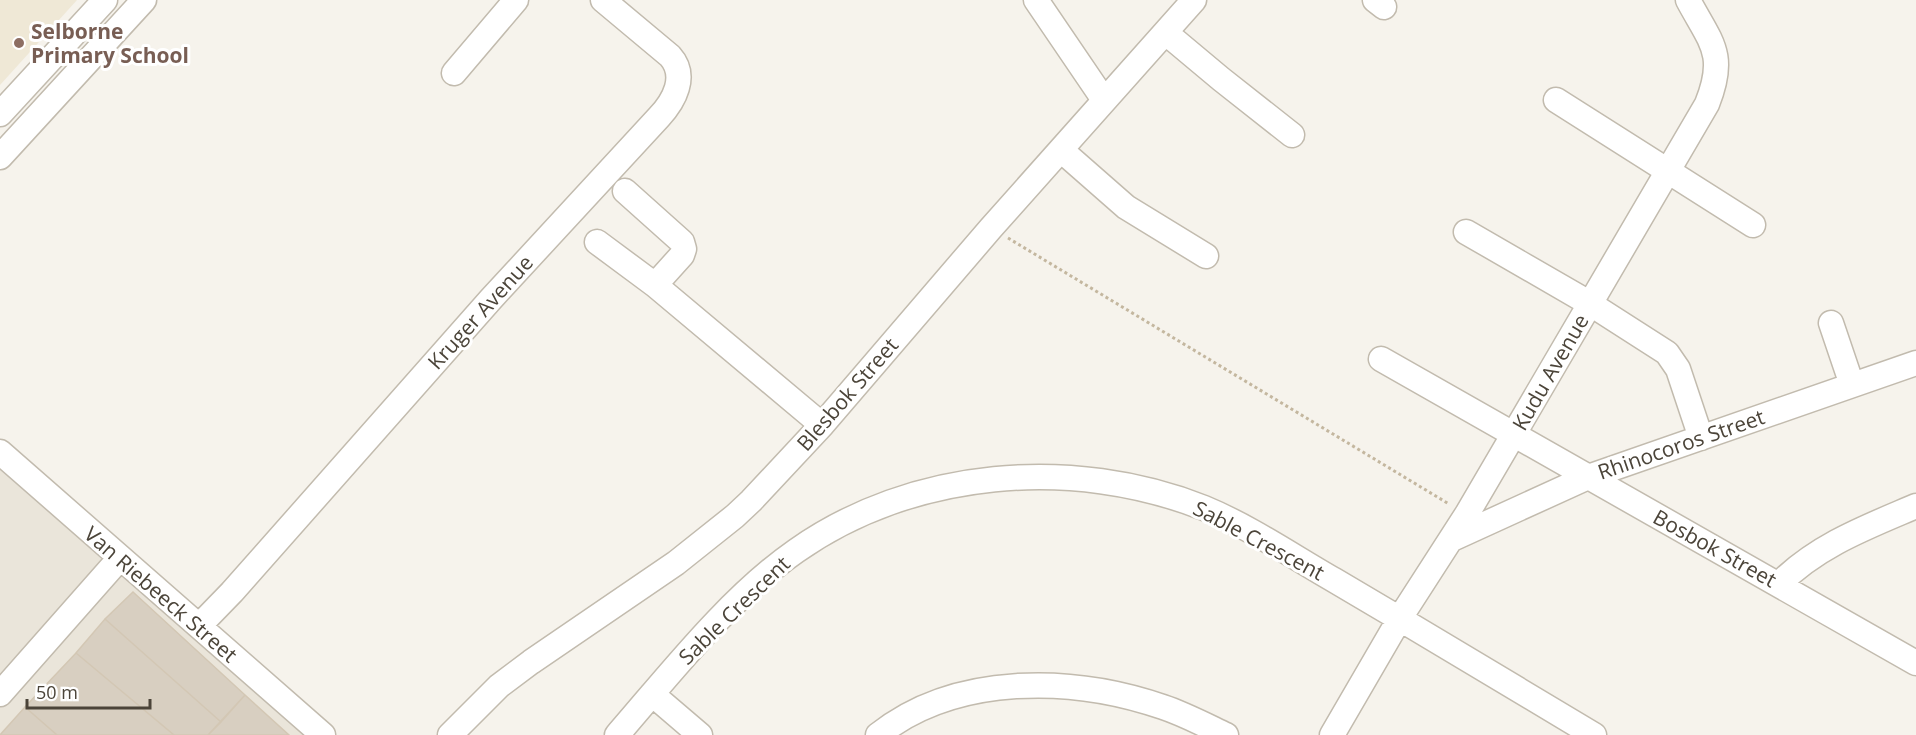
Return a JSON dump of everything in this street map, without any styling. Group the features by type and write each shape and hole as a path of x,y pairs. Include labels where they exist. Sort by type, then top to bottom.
{"street":[{"path":"0,114 105,0"},
{"path":"0,157 144,0"},
{"path":"454,74 516,0"},
{"name":"Kruger Avenue","path":"199,626 240,583 491,299 669,105 677,87 679,72 677,64 603,0"},
{"path":"1036,0 1104,100"},
{"name":"Blesbok Street","path":"450,735 499,686 676,563 735,516 822,425 991,228 1194,0"},
{"name":"Kudu Avenue","path":"1332,735 1400,618 1452,539 1514,435 1707,104 1714,85 1717,57 1688,0"},
{"path":"1166,33 1221,80 1292,135"},
{"path":"1556,100 1753,225"},
{"path":"1061,150 1126,207 1206,256"},
{"path":"625,191 682,242 684,249 682,255 655,285"},
{"path":"1466,232 1589,303 1666,353 1678,369 1701,438"},
{"path":"597,242 655,285 822,425"},
{"path":"1831,323 1852,385"},
{"name":"Bosbok Street","path":"1380,359 1916,663"},
{"name":"Rhinocoros Street","path":"1452,539 1588,477 1916,363"},
{"name":"Van Riebeeck Street","path":"0,453 323,735"},
{"name":"Sable Crescent","path":"617,735 744,595 781,562 807,544 857,516 910,496 956,485 1004,478 1042,477 1096,482 1145,490 1192,504 1232,521 1400,618 1593,735"},
{"path":"1779,584 1801,564 1833,543 1916,506"},
{"path":"0,694 120,558"},
{"path":"878,735 913,712 959,695 1013,686 1049,686 1092,690 1143,700 1165,707 1226,735"},
{"path":"652,694 700,735"}],"path":[{"path":"991,228 1467,514"}],"shaded area":[{"name":"Selborne Primary School","path":"0,0 77,0 0,85"},
{"path":"0,452 322,735 0,735"}],"building":[{"path":"133,592 245,695 221,722 105,619"},
{"path":"105,619 221,722 208,735 174,735 76,653"},
{"path":"76,653 174,735 57,735 25,707"},
{"path":"245,695 289,735 208,735"},
{"path":"25,707 57,735 0,735"}],"place":[{"name":"Selborne Primary School","path":"19,43"}]}
